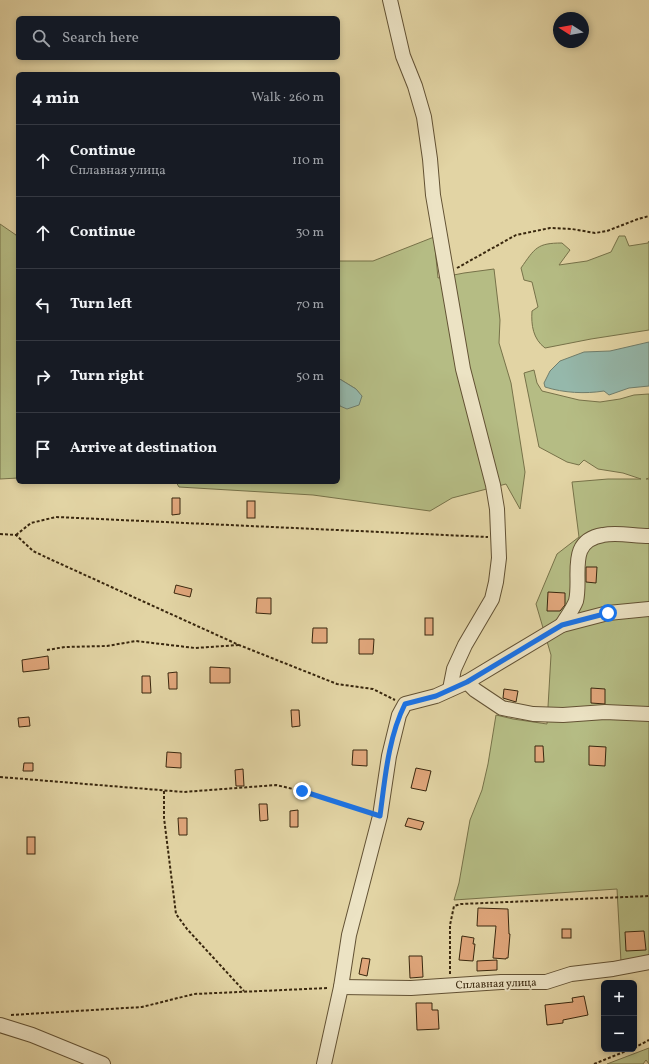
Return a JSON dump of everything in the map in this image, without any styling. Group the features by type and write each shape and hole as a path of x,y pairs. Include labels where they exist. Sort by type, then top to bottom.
{"street":[{"path":"390,0 403,56 415,86 424,117 433,195 463,369 493,485 497,509 499,558 492,600 465,645 454,669 450,689"},
{"path":"562,625 576,602 578,560 581,547 586,540 594,536 605,534 649,536"},
{"path":"324,1064 341,987 349,935 380,816 389,756 399,715 405,704 436,696 467,682 562,625 608,613 649,609"},
{"path":"467,682 475,690 502,708 533,714 563,715 605,712 649,714"},
{"name":"Сплавная улица","path":"341,987 411,988 450,985 546,982 571,974 613,969 649,962"},
{"path":"3,1021 32,1035 103,1064"}],"path":[{"path":"447,274 516,235 550,228 572,229 594,233 607,231 649,216"},
{"path":"16,535 31,523 56,518 499,538"},
{"path":"0,534 16,535 34,551 52,560 239,645 337,684 373,689 405,704"},
{"path":"47,650 65,647 107,646 136,641 195,648 239,645"},
{"path":"0,777 184,792 276,785 302,791 380,816"},
{"path":"164,791 166,840 176,914 187,929 244,991"},
{"path":"450,985 450,925 454,906 461,904 649,896"},
{"path":"3,1021 142,1007 194,994 341,987"},
{"path":"637,1046 649,1040"},
{"path":"594,1064 624,1052"}],"green space":[{"path":"0,224 16,235 16,478 0,479"},
{"path":"619,236 625,236 629,246 648,243 649,241 649,330 545,348 535,336 532,321 532,311 538,307 532,282 524,280 521,268 537,248 547,244 562,243 570,250 559,265 587,261 611,252"},
{"path":"434,237 438,278 494,269 500,320 499,343 511,383 525,472 520,509 506,484 452,498 430,511 313,495 179,487 177,484 340,484 340,406 362,397 356,389 340,379 340,261 373,261"},
{"path":"534,370 537,383 542,391 579,400 600,402 634,395 649,394 649,478 646,479 649,479 649,956 621,962 617,889 454,900 459,883 470,820 482,790 488,764 496,715 547,724 551,655 536,604 557,554 579,537 572,482 608,479 641,479 623,473 598,469 584,460 579,465 567,462 539,447 524,373"},
{"path":"649,1048 649,1064 646,1060 643,1064 607,1064"}],"shaded area":[{"path":"649,342 649,386 629,388 609,395 604,391 574,392 560,391 545,387 544,383 550,371 560,361 584,352 610,351"},
{"path":"340,379 356,389 362,396 359,405 347,409 340,406"}],"building":[{"path":"172,498 180,498 180,514 172,515"},
{"path":"247,501 255,501 255,518 247,518"},
{"path":"586,567 597,567 596,583 586,582"},
{"path":"176,585 192,589 190,597 174,593"},
{"path":"548,592 565,593 565,605 560,611 547,611"},
{"path":"257,598 271,598 271,614 256,613"},
{"path":"425,618 433,618 433,635 425,635"},
{"path":"313,628 327,628 327,643 312,643"},
{"path":"359,639 374,639 373,654 359,654"},
{"path":"48,656 49,669 23,672 22,660"},
{"path":"210,667 230,668 230,683 210,683"},
{"path":"177,672 177,689 169,689 168,673"},
{"path":"142,676 150,676 151,693 142,693"},
{"path":"591,688 605,689 605,704 591,703"},
{"path":"504,689 518,691 516,702 503,698"},
{"path":"291,710 299,710 300,726 292,727"},
{"path":"29,717 30,726 19,727 18,718"},
{"path":"535,746 543,746 544,762 535,762"},
{"path":"589,746 606,747 605,766 589,765"},
{"path":"353,750 367,750 367,766 352,765"},
{"path":"167,752 181,753 181,768 166,767"},
{"path":"24,763 33,763 33,771 23,771"},
{"path":"416,768 431,771 426,791 411,788"},
{"path":"243,769 244,786 236,786 235,770"},
{"path":"259,804 267,804 268,820 260,821"},
{"path":"298,810 298,827 290,827 290,811"},
{"path":"178,818 187,818 187,835 179,835"},
{"path":"408,818 424,822 421,830 405,826"},
{"path":"27,837 35,837 35,854 27,854"},
{"path":"478,908 508,909 510,934 508,958 493,958 496,926 477,926"},
{"path":"562,929 571,929 571,938 562,938"},
{"path":"644,931 646,950 626,951 625,932"},
{"path":"462,936 474,938 473,944 475,944 473,961 459,960"},
{"path":"409,956 422,956 423,977 410,978"},
{"path":"362,958 370,959 367,976 359,974"},
{"path":"497,960 497,970 477,971 477,961"},
{"path":"584,996 588,1015 563,1020 563,1023 547,1025 545,1005 573,1002 572,998"},
{"path":"416,1003 432,1003 432,1010 438,1010 439,1029 417,1030"}],"route":[{"path":"302,791 380,816 389,756 399,715 405,704 436,696 467,682 562,625 608,613"}]}
